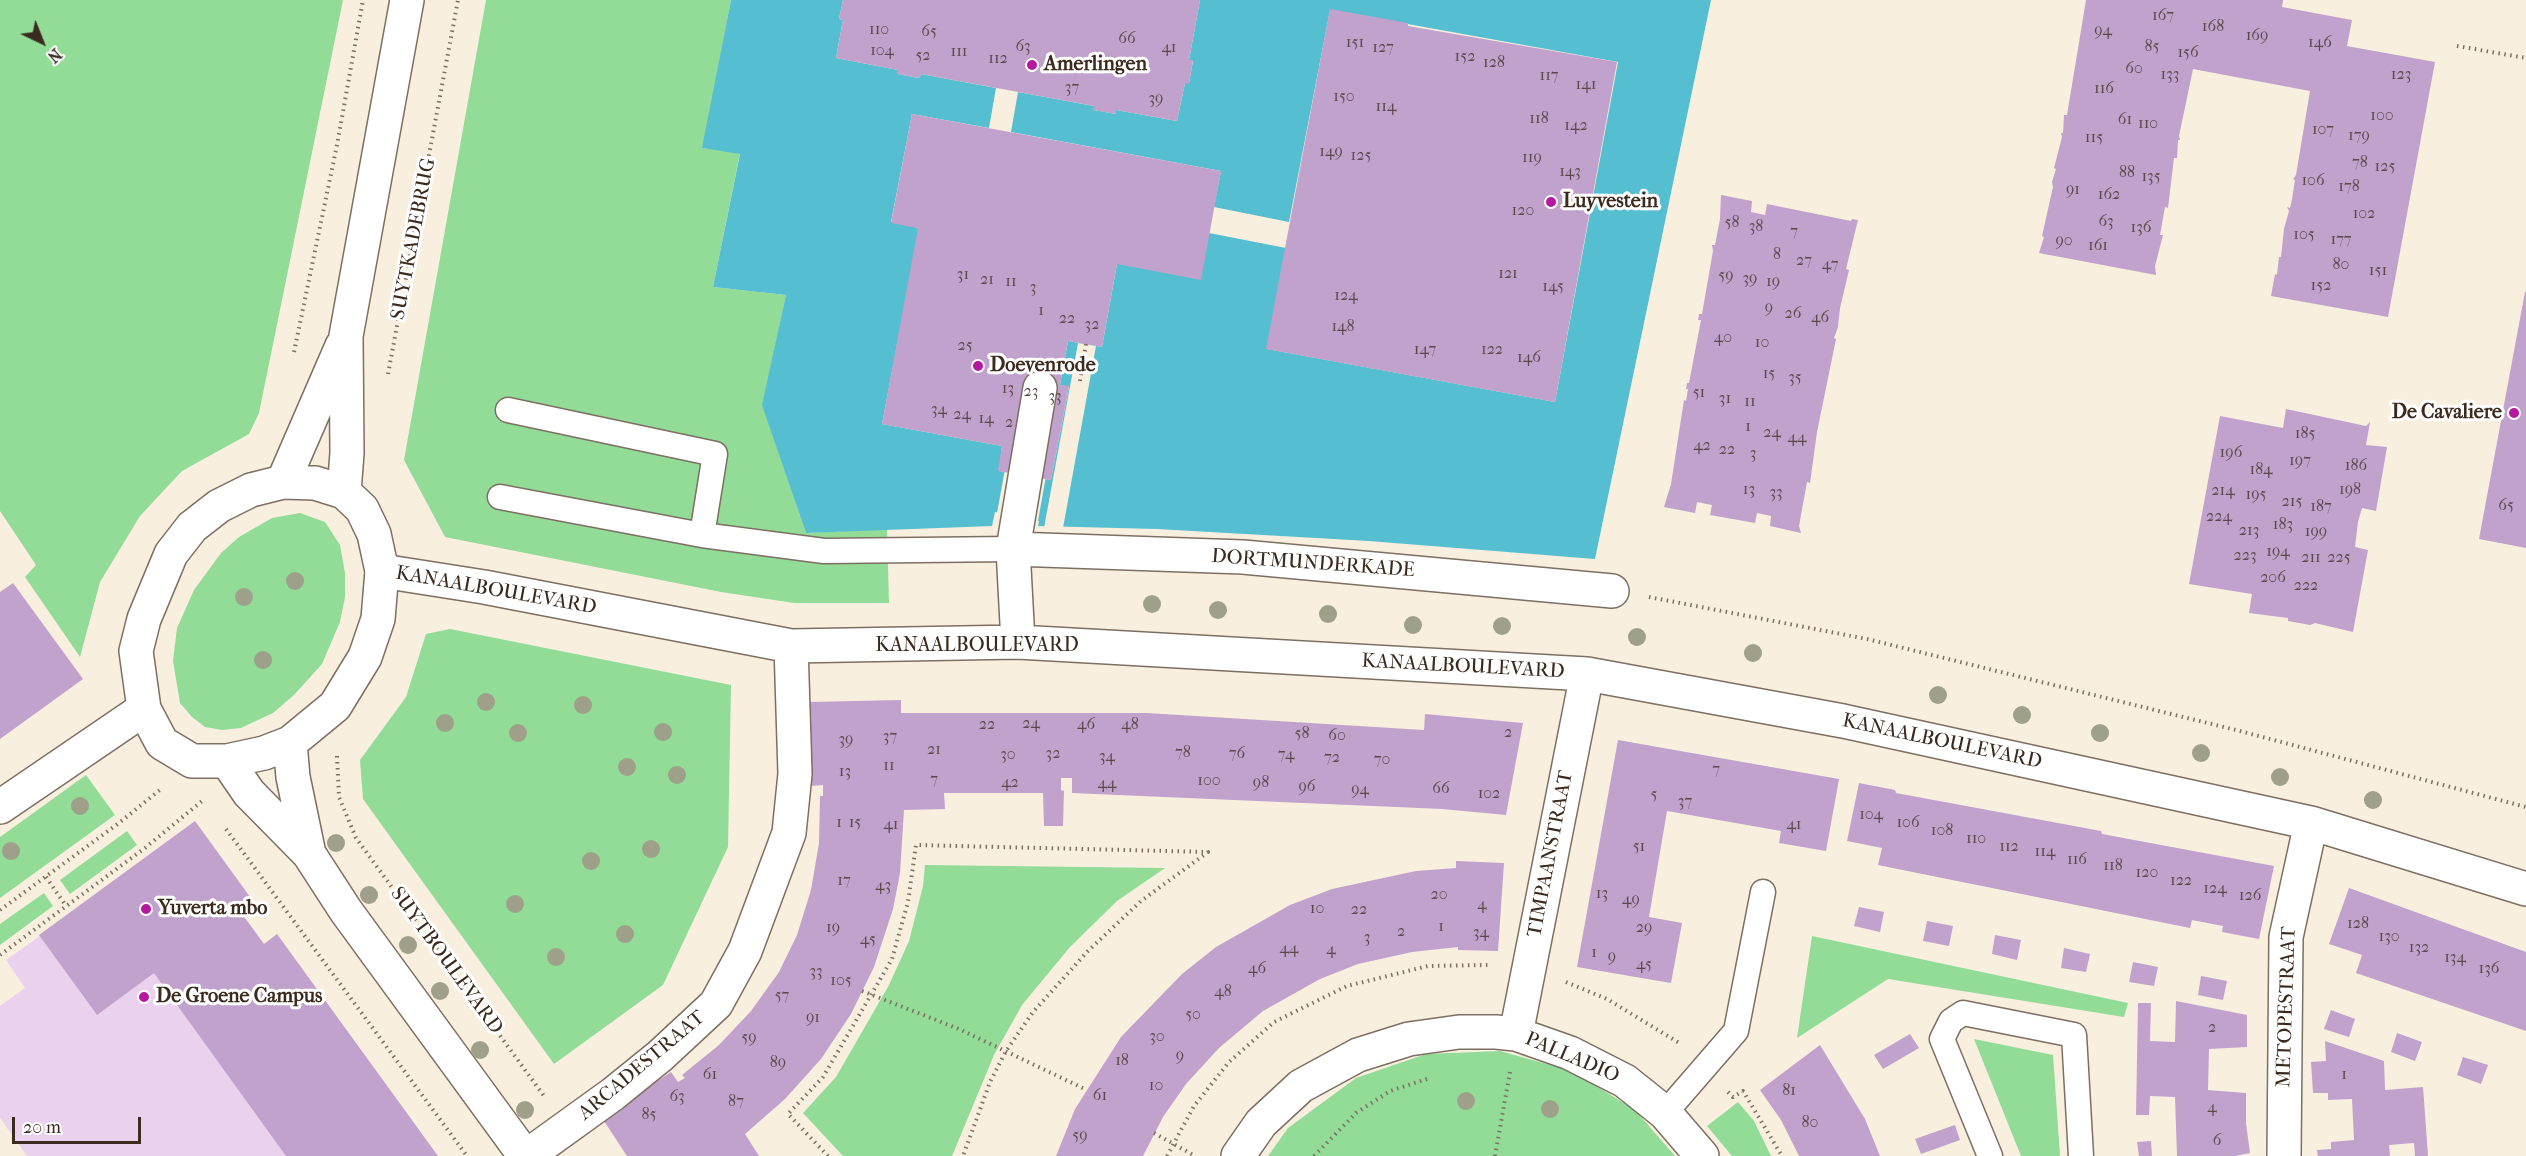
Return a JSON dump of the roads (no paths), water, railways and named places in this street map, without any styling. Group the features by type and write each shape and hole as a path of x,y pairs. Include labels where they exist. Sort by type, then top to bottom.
{"street":[{"path":"344,492 347,453 346,336 407,0"},
{"path":"283,482 346,336"},
{"path":"1018,642 1013,549 1041,388"},
{"path":"283,482 315,483 344,492 362,509 374,534 382,571 378,620 365,657 335,706 290,743 264,753 227,761 192,761 162,743 144,709 136,651 154,590 171,554 192,527 219,506 251,490 283,482"},
{"name":"DORTMUNDERKADE","path":"1013,549 1244,557 1612,591"},
{"name":"KANAALBOULEVARD","path":"382,571 484,587 791,646 1018,642 1587,674 1843,721 2311,823 2525,887"},
{"name":"ARCADESTRAAT","path":"526,1156 567,1128 660,1056 716,1004 745,951 789,833 795,774 791,646"},
{"name":"TIMPAANSTRAAT","path":"1516,1034 1587,674"},
{"path":"0,807 144,709"},
{"path":"290,743 293,777 309,854"},
{"path":"227,761 249,793 309,854 346,911 526,1156"},
{"name":"METOPESTRAAT","path":"2283,1156 2286,937 2311,823"},
{"name":"PALLADIO","path":"1238,1156 1261,1123 1301,1086 1358,1055 1409,1039 1459,1032 1516,1034 1570,1053 1625,1081 1665,1113 1702,1156"}],"lane":[{"path":"508,410 715,454 702,535"},
{"path":"500,497 702,535 824,551 1013,549"},
{"path":"1665,1113 1736,1031 1762,892"},
{"path":"1990,1156 1942,1039 1951,1021 1964,1013 2074,1035 2081,1156"}],"water":[{"path":"731,0 843,0 839,19 843,20 836,58 898,70 898,74 919,78 921,74 996,88 989,128 912,114 891,222 919,228 882,424 1002,446 999,471 1051,480 1069,387 1060,385 1068,341 1102,347 1117,264 1209,233 1286,248 1267,349 1555,402 1618,62 1330,10 1289,222 1214,207 1221,171 1011,132 1018,92 1094,106 1094,110 1116,114 1116,110 1177,121 1185,83 1189,83 1193,61 1189,60 1200,0 1711,0 1595,559 1369,541 1157,529 1038,526 1039,521 995,512 992,526 806,533 762,405 786,295 713,287 740,154 702,148"}],"place":[{"name":"Amerlingen","path":"1032,65"},
{"name":"Luyvestein","path":"1551,202"},
{"name":"Doevenrode","path":"978,366"},
{"name":"De Cavaliere","path":"2514,413"},
{"name":"Yuverta mbo","path":"146,909"},
{"name":"De Groene Campus","path":"144,997"}]}
